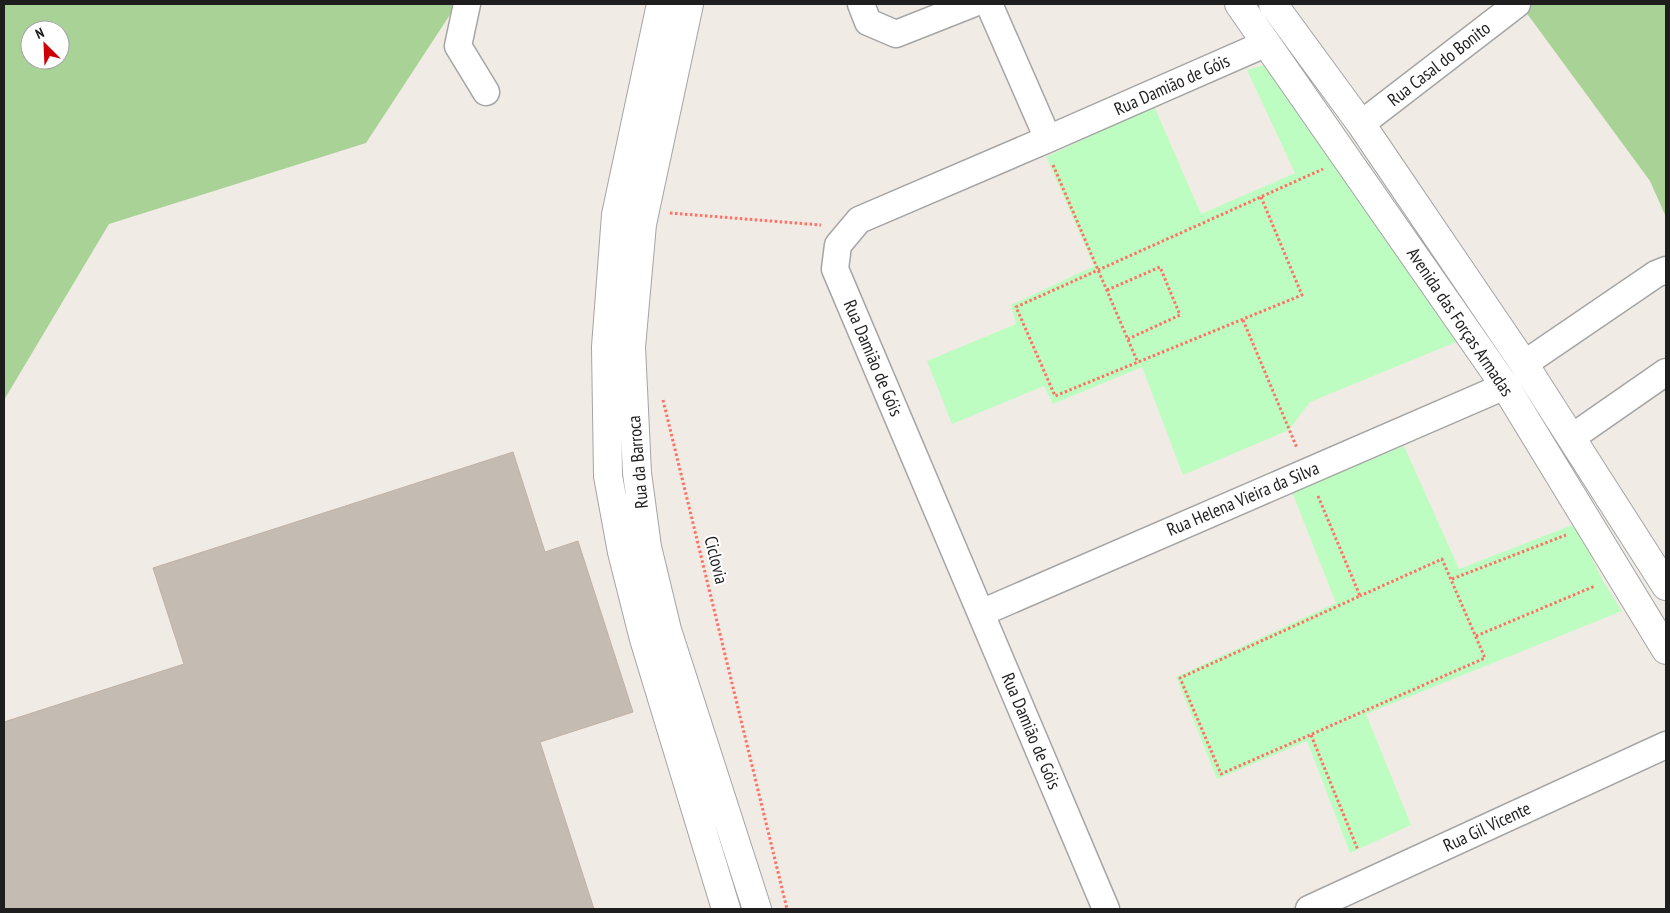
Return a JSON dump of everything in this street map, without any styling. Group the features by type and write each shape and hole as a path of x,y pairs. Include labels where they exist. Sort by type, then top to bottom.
{"street":[{"path":"467,4 458,46 486,92"},
{"name":"Rua da Barroca","path":"660,4 616,215 606,347 608,476 622,552 644,639 726,909"},
{"name":"Rua da Barroca","path":"689,4 657,212 642,224 631,346 637,473 647,547 667,630 757,909"},
{"path":"861,4 868,22 896,34 972,4"},
{"path":"989,4 1050,152"},
{"name":"Avenida das Forças Armadas","path":"1239,4 1505,386 1666,650"},
{"name":"Avenida das Forças Armadas","path":"1273,4 1361,124 1524,364 1666,586"},
{"name":"Rua Casal do Bonito","path":"1361,124 1517,4"},
{"name":"Rua Damião de Góis","path":"1106,909 835,269 838,245 859,220 1050,152 1267,43"},
{"path":"1524,364 1656,274 1666,270"},
{"path":"1571,438 1666,372"},
{"name":"Rua Helena Vieira da Silva","path":"980,613 1505,386"},
{"name":"Rua Gil Vicente","path":"1308,909 1666,745"}],"path":[{"path":"1050,152 1138,363"},
{"path":"1261,197 1302,295 1055,396 1016,307 1098,269 1261,197 1329,167"},
{"path":"657,212 669,222"},
{"path":"657,212 852,228"},
{"path":"1107,290 1160,268 1180,315 1128,339"},
{"path":"1244,320 1360,596"},
{"name":"Ciclovia","path":"662,398 787,909"},
{"path":"1452,579 1569,534"},
{"path":"1442,559 1452,579 1485,658 1221,774 1180,678 1442,559"},
{"path":"1476,636 1595,586"},
{"path":"1311,735 1358,850"}],"green space":[{"path":"4,4 457,4 366,143 109,224 4,400"},
{"path":"1520,4 1666,4 1666,217 1650,181"},
{"path":"1268,64 1461,340 1310,402 1289,430 1183,475 1142,367 1053,404 1044,386 952,424 927,361 1016,324 1011,305 1094,266 1046,157 1154,106 1201,214 1295,173 1247,70"},
{"path":"1404,446 1459,569 1575,524 1604,583 1622,611 1366,714 1411,825 1350,853 1307,741 1217,779 1176,677 1336,603 1292,492"}],"building":[{"path":"513,452 545,552 578,541 633,712 540,742 594,909 4,909 4,722 184,664 153,568"}]}
